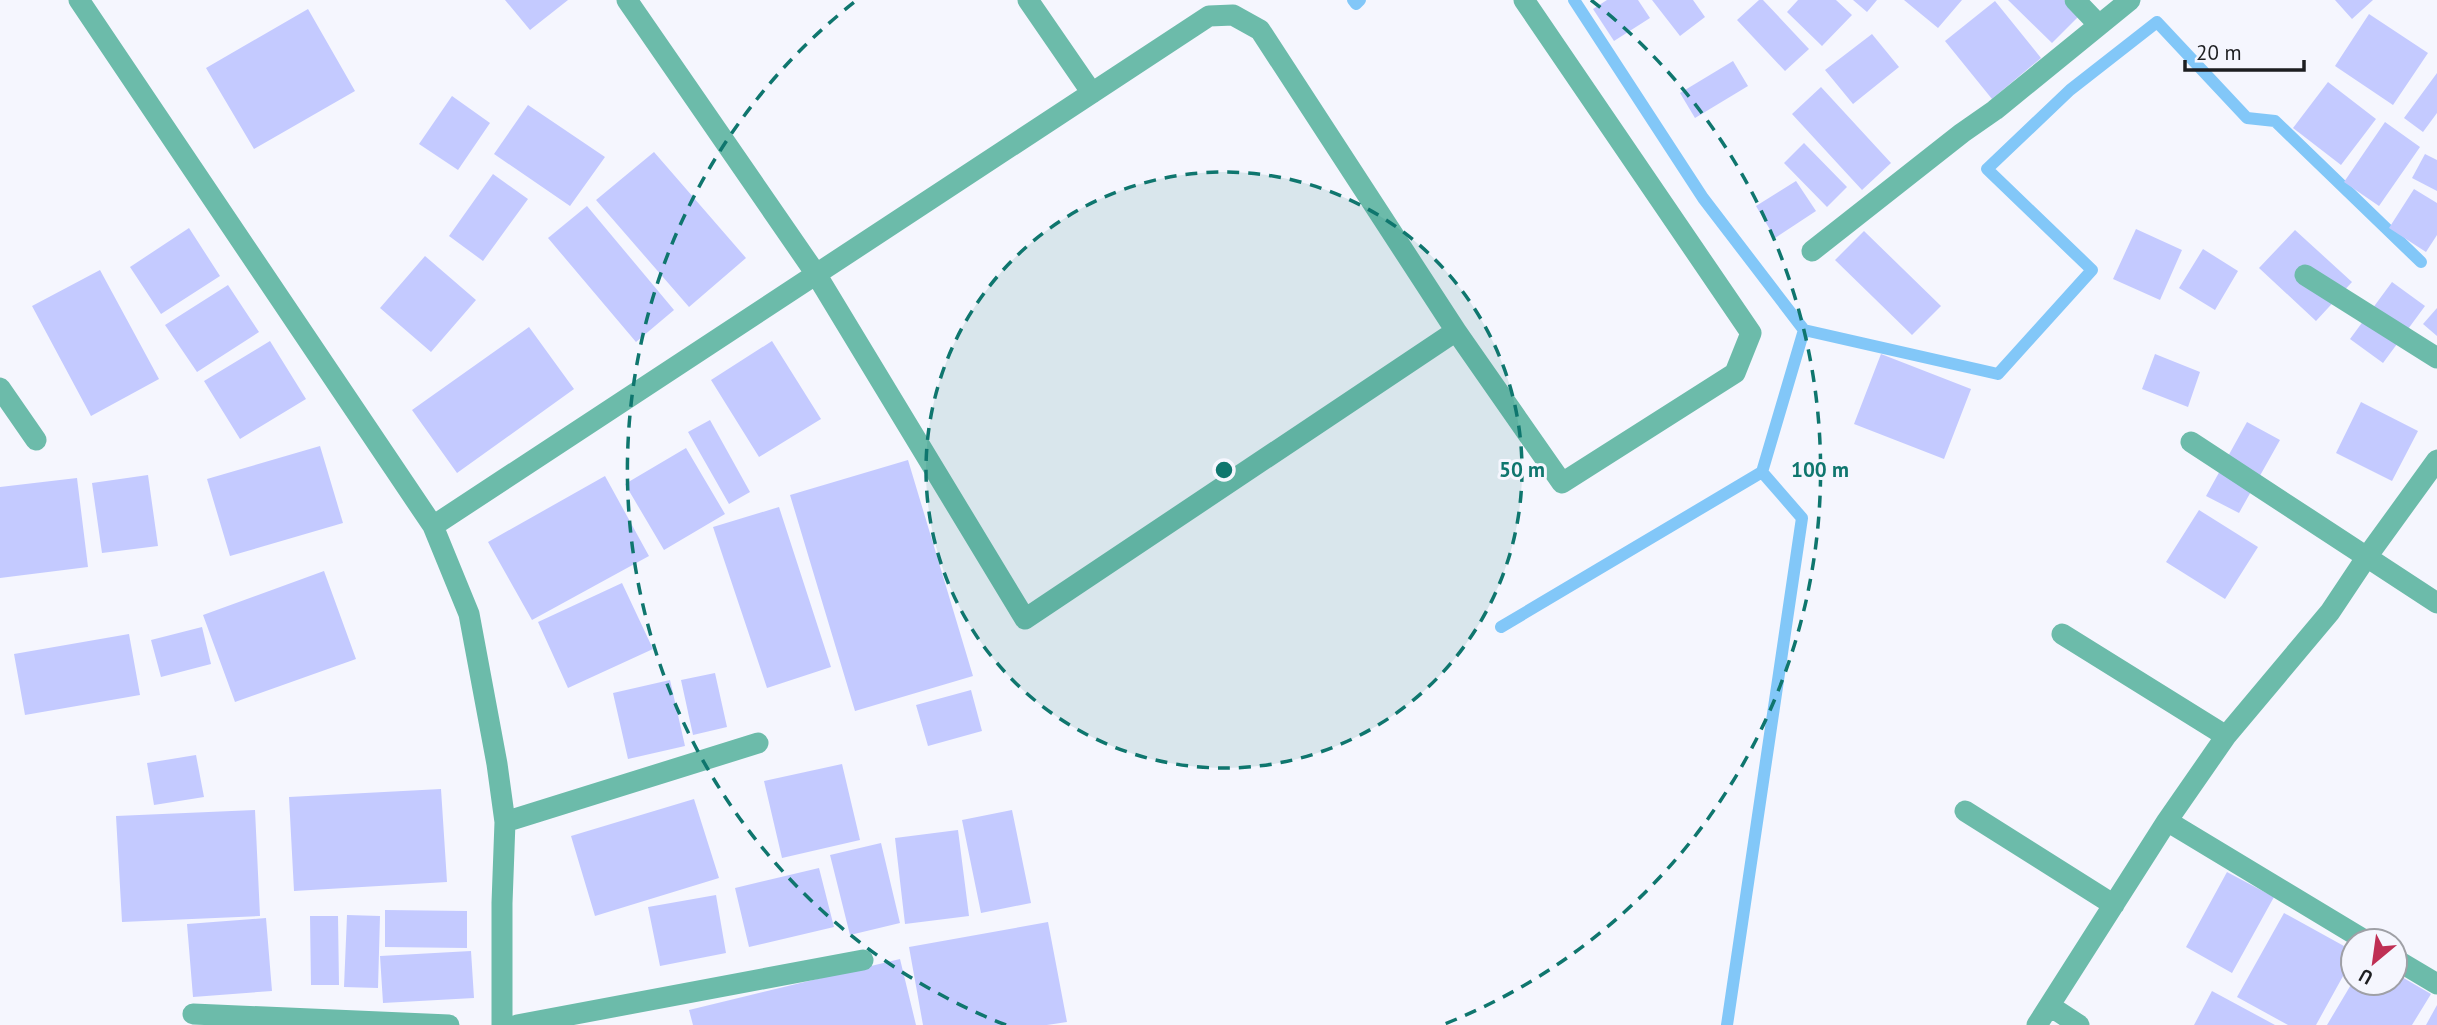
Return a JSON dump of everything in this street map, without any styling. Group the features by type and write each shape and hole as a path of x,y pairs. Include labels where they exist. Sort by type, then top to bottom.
{"street":[{"path":"79,0 433,526 469,614 498,764 505,822 502,1025"},
{"path":"627,0 816,274 1026,619 1456,331"},
{"path":"1028,0 1092,93"},
{"path":"433,526 1209,16 1233,15 1260,30 1456,331 1562,483 1735,373 1751,332 1524,0"},
{"path":"2075,0 2098,24"},
{"path":"1812,251 1995,110 2130,0"},
{"path":"2305,275 2437,358"},
{"path":"0,388 36,440"},
{"path":"2191,442 2437,603"},
{"path":"2037,1025 2167,821 2226,736 2330,612 2437,460"},
{"path":"2062,634 2226,736"},
{"path":"505,822 758,743"},
{"path":"1965,811 2114,905"},
{"path":"2167,821 2343,927"},
{"path":"517,1025 863,960"},
{"path":"2409,967 2437,984"},
{"path":"2050,1006 2080,1025"},
{"path":"193,1014 449,1025"}],"building":[{"path":"505,0 568,0 530,30"},
{"path":"1607,0 1638,0 1650,18 1614,41 1593,9"},
{"path":"1652,0 1693,0 1705,17 1680,36"},
{"path":"1759,0 1763,0 1809,49 1785,71 1737,20"},
{"path":"1798,0 1836,0 1852,15 1822,46 1787,12"},
{"path":"1853,0 1877,0 1867,12"},
{"path":"1904,0 1962,0 1938,28"},
{"path":"2008,0 2064,0 2080,15 2052,43"},
{"path":"2335,0 2373,0 2352,19"},
{"path":"1995,1 2041,58 1992,99 1945,41"},
{"path":"308,9 355,91 254,149 206,68"},
{"path":"2369,14 2428,53 2393,105 2335,66"},
{"path":"1872,34 1899,67 1853,104 1825,70"},
{"path":"1733,61 1748,86 1695,118 1680,93"},
{"path":"2437,73 2437,113 2423,132 2404,118"},
{"path":"2328,82 2376,119 2341,165 2293,128"},
{"path":"1821,87 1891,163 1862,190 1792,114"},
{"path":"452,96 490,123 458,170 419,144"},
{"path":"528,105 605,157 570,206 494,154"},
{"path":"2385,122 2420,147 2379,206 2344,182"},
{"path":"1804,143 1847,187 1827,207 1784,163"},
{"path":"654,152 746,258 689,307 596,200"},
{"path":"2425,154 2437,160 2437,191 2412,178"},
{"path":"493,174 528,199 483,261 449,236"},
{"path":"1796,181 1816,211 1775,238 1756,206"},
{"path":"2414,189 2437,203 2437,235 2426,252 2389,228"},
{"path":"587,206 674,310 636,342 548,238"},
{"path":"189,228 220,276 161,314 130,267"},
{"path":"2136,229 2182,250 2160,300 2113,279"},
{"path":"2295,230 2352,282 2316,321 2259,268"},
{"path":"1864,231 1941,306 1912,335 1835,260"},
{"path":"2203,249 2238,271 2215,310 2179,288"},
{"path":"425,256 476,300 431,352 380,308"},
{"path":"100,270 159,379 91,416 32,306"},
{"path":"2392,282 2425,306 2383,363 2350,339"},
{"path":"228,285 259,332 197,372 165,325"},
{"path":"2437,308 2437,336 2423,324"},
{"path":"529,327 574,389 457,473 412,410"},
{"path":"270,341 306,399 240,439 204,381"},
{"path":"772,341 821,419 759,457 711,380"},
{"path":"1881,354 1971,389 1944,459 1854,424"},
{"path":"2155,354 2200,372 2188,407 2142,389"},
{"path":"2361,402 2418,431 2392,481 2336,453"},
{"path":"710,420 750,492 729,504 688,432"},
{"path":"2247,422 2280,440 2239,513 2206,496"},
{"path":"320,446 343,523 230,556 207,479"},
{"path":"686,448 725,514 664,550 625,484"},
{"path":"908,460 973,676 855,711 790,495"},
{"path":"148,475 158,546 102,553 92,483"},
{"path":"605,476 649,556 532,620 488,542"},
{"path":"77,478 88,567 0,578 0,487"},
{"path":"779,507 831,667 767,688 713,527"},
{"path":"2199,510 2258,547 2225,599 2166,562"},
{"path":"324,571 356,659 235,702 203,615"},
{"path":"622,583 653,649 568,688 538,622"},
{"path":"202,627 211,664 161,677 151,640"},
{"path":"129,634 140,695 25,715 14,654"},
{"path":"715,673 727,727 693,735 681,680"},
{"path":"670,680 685,746 628,759 613,693"},
{"path":"971,690 982,731 928,746 916,705"},
{"path":"196,755 204,797 154,805 147,763"},
{"path":"842,764 860,840 782,858 764,781"},
{"path":"441,789 447,882 294,891 289,797"},
{"path":"694,799 719,878 595,916 571,836"},
{"path":"255,810 260,916 122,922 116,816"},
{"path":"1012,810 1031,903 981,913 962,820"},
{"path":"958,830 969,916 905,924 895,838"},
{"path":"881,843 900,923 850,935 830,855"},
{"path":"819,868 834,927 749,947 735,888"},
{"path":"2227,872 2274,897 2232,973 2186,947"},
{"path":"716,895 726,953 660,966 648,907"},
{"path":"385,910 467,911 467,948 385,947"},
{"path":"2284,913 2339,943 2339,983 2316,1025 2288,1025 2237,997"},
{"path":"347,915 380,916 378,988 344,987"},
{"path":"310,916 338,916 339,985 311,985"},
{"path":"266,918 272,991 193,997 187,924"},
{"path":"1048,922 1067,1022 1047,1025 923,1025 909,947"},
{"path":"471,951 474,998 383,1003 380,956"},
{"path":"900,959 916,1025 693,1025 689,1010"},
{"path":"2409,981 2431,994 2412,1025 2327,1025 2344,997 2409,997"},
{"path":"2212,991 2275,1025 2194,1025"},
{"path":"2437,1005 2437,1025 2426,1025"}],"waterway":[{"path":"1353,0 1356,4 1360,0"},
{"path":"1574,0 1703,198 1804,330 1762,472 1802,518 1727,1025"},
{"path":"1804,330 1998,374 2092,270 1987,169 2070,90 2157,22 2247,118 2275,121 2421,262"},
{"path":"1501,627 1762,472"}]}
